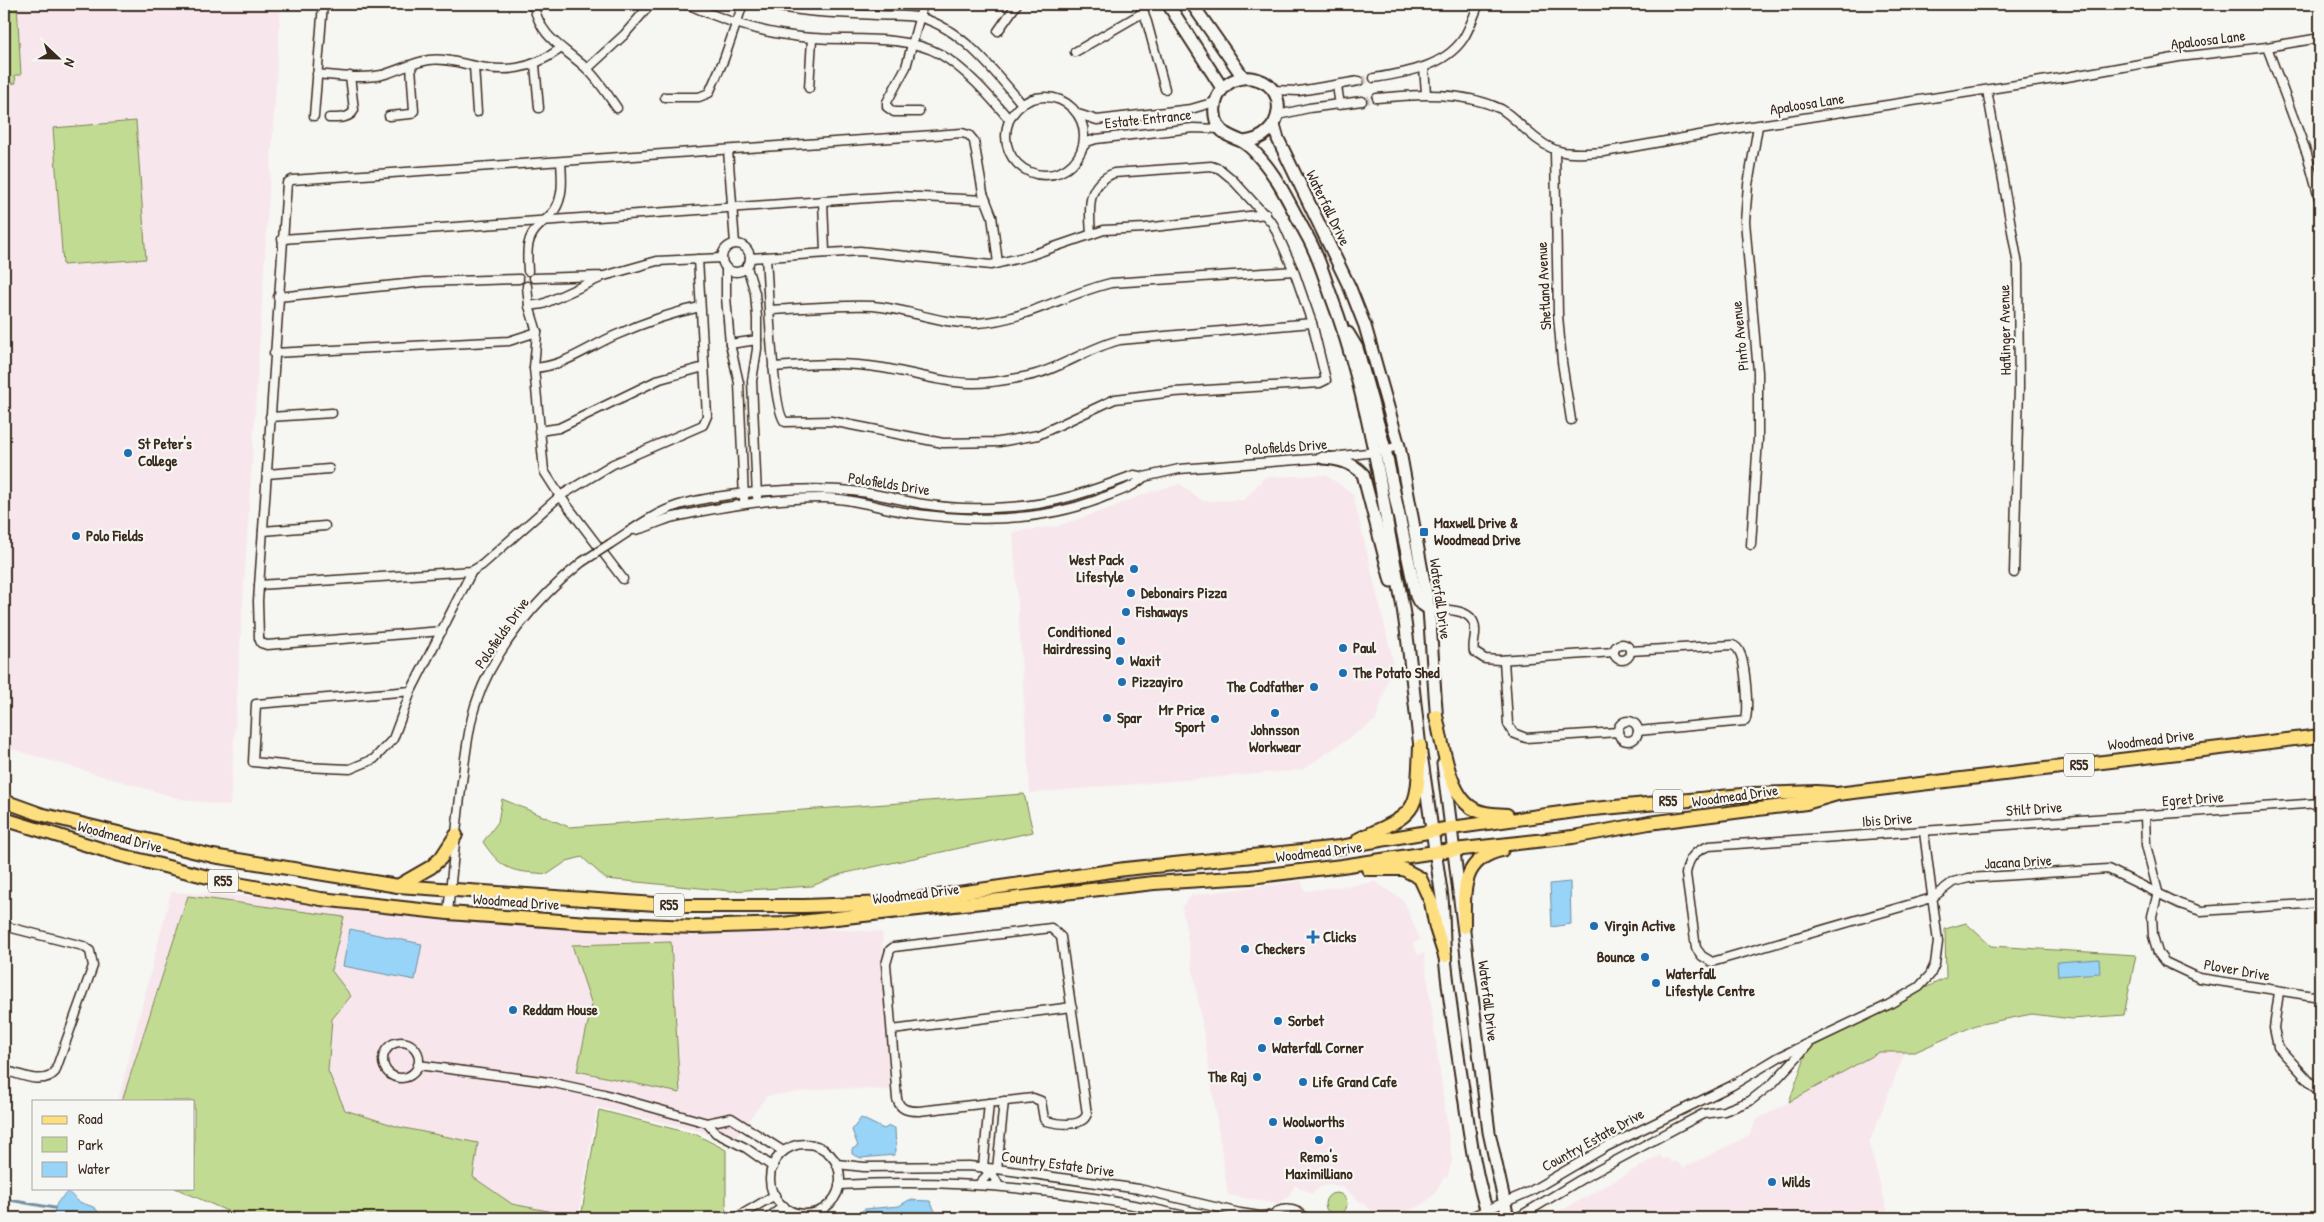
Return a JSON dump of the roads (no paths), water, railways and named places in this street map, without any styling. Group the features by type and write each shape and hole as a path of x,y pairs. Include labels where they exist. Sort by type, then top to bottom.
{"main road":[{"path":"1168,4 1222,88"},
{"path":"1192,4 1243,77"},
{"path":"1243,77 1262,81 1272,90 1278,102 1276,120 1261,138 1243,142 1233,139 1220,128 1215,116 1215,102 1222,88 1235,79 1243,77"},
{"name":"Waterfall Drive","path":"1276,120 1284,152 1310,203 1362,319 1399,446 1429,609 1436,716 1489,1132 1508,1218"},
{"name":"Waterfall Drive","path":"1243,142 1260,158 1273,176 1312,244 1344,328 1381,451 1442,901 1445,956 1471,1143 1476,1171 1488,1214"},
{"path":"1381,451 1414,590 1418,602 1429,609"},
{"path":"1323,458 1335,459 1351,464 1364,474 1394,591 1402,604"},
{"path":"1436,716 1456,791 1462,801 1470,807 1488,814 1516,816 1583,810"},
{"name":"Woodmead Drive","path":"4,820 111,852 232,883 321,898 448,913 588,923 694,927 782,924 1124,886 1250,877 1342,866 1435,852 1573,837 1649,824 1806,803 1837,794 2320,736"},
{"path":"1340,847 1389,826 1408,812 1417,797 1420,746"},
{"name":"Woodmead Drive","path":"4,801 40,814 213,856 398,886 684,906 804,906 889,903 1125,869 1340,847 1451,828 1583,810 1753,794 1816,792 1837,794"},
{"path":"398,886 431,867 441,858 456,835"},
{"path":"1464,928 1464,897 1468,875 1471,868 1482,857 1493,852 1573,837"},
{"path":"1342,866 1403,869 1420,878 1431,902 1436,928 1445,956"}],"street":[{"path":"314,116 323,4"},
{"path":"533,4 539,22 560,49 587,69 617,108"},
{"path":"687,4 736,23 785,36 913,44 940,54 983,89 1010,119"},
{"path":"665,97 699,97 709,93 743,4"},
{"path":"766,4 813,11 920,18 956,36 996,74 1022,104"},
{"path":"919,112 894,112 887,107 887,102 906,67 923,4"},
{"path":"998,31 1017,4"},
{"path":"1140,4 1144,12 1165,89"},
{"path":"1374,78 1408,72 1424,67 1439,59 1460,43 1479,4"},
{"path":"587,69 624,35 649,6"},
{"path":"1074,52 1144,12"},
{"path":"809,88 812,38"},
{"name":"Apaloosa Lane","path":"1555,151 1565,153 1604,152 2179,57 2267,47 2320,38"},
{"path":"2267,47 2307,154 2320,202"},
{"path":"317,74 380,75 426,60 441,59 495,70 535,65 560,49"},
{"path":"535,65 539,108"},
{"path":"389,116 411,114 414,111 411,66"},
{"path":"474,66 477,112"},
{"path":"1424,67 1426,93"},
{"path":"329,118 348,116 354,110 350,76"},
{"path":"1272,90 1299,92 1359,81"},
{"path":"1337,86 1340,104"},
{"name":"Haflinger Avenue","path":"1987,90 2018,265 2019,387 2014,572"},
{"path":"1377,98 1426,93 1479,101 1502,110 1546,146 1555,151"},
{"path":"1048,96 1065,102 1078,114 1084,132 1083,148 1075,162 1056,174 1045,176 1023,169 1015,162 1009,152 1006,141 1010,119 1022,104 1039,97 1048,96"},
{"path":"1276,120 1309,108 1362,101"},
{"name":"Estate Entrance","path":"1078,114 1097,120 1190,109 1215,102"},
{"name":"Pinto Avenue","path":"1751,545 1758,439 1758,372 1745,221 1748,185 1758,126"},
{"name":"Estate Entrance","path":"1083,148 1087,142 1096,138 1193,128 1220,128"},
{"path":"442,630 267,645 261,643 259,638 257,624 259,586 285,188 287,182 292,180 962,133 969,135 974,141 981,186 992,216 998,263"},
{"path":"728,150 735,244"},
{"name":"Shetland Avenue","path":"1555,151 1558,315 1562,362 1571,420"},
{"path":"561,162 562,187 560,198 554,211 543,221 528,240 528,272 534,278 604,276"},
{"path":"766,257 773,368 780,415 785,422 831,421 942,443 999,442 1038,435 1116,399 1174,392 1320,383 1326,376 1312,323 1294,271 1273,224 1266,214 1220,169 1211,166 1114,173 1106,176 1093,189 1089,209 1091,234"},
{"path":"282,239 897,196 986,200"},
{"path":"823,201 825,252"},
{"path":"750,258 825,252 876,252 986,265 1104,230 1145,228 1266,214"},
{"path":"735,244 747,250 750,258 747,267 755,293 757,340 752,381 758,502"},
{"path":"735,244 726,248 722,258 726,269 730,344 739,383 744,503"},
{"path":"529,306 543,304 604,276 657,261 722,258"},
{"path":"411,691 256,704 253,762 294,767 350,769 374,759 393,738 411,691 472,571 560,496 613,464 703,425 707,416 698,259"},
{"path":"726,269 735,273 747,267"},
{"path":"770,310 872,306 948,323 979,323 1029,313 1092,288 1111,283 1294,271"},
{"path":"519,279 523,272 528,272"},
{"path":"519,279 521,284 527,286 533,283 534,278"},
{"path":"278,297 424,282 519,279"},
{"path":"527,286 529,306 536,332 534,368 544,471 560,496 623,579"},
{"path":"534,368 557,365 616,334 679,311 700,307"},
{"path":"773,368 814,364 855,365 942,380 967,383 991,382 1037,374 1093,348 1120,340 1312,323"},
{"path":"274,353 509,341 536,332"},
{"path":"730,344 757,340"},
{"path":"539,430 559,428 660,379 704,368"},
{"path":"739,383 752,381"},
{"path":"270,418 332,412"},
{"name":"Polofields Drive","path":"448,913 470,728 475,707 484,684 497,659 526,616 561,579 582,562 633,530 642,522 679,506 757,493 813,489 852,491 924,504 972,508 1011,507 1057,500 1134,475 1144,477 1179,469 1323,458 1381,451 1399,446"},
{"path":"267,474 329,469"},
{"name":"Polofields Drive","path":"633,530 645,528 671,517 744,503 826,498 910,513 954,518 992,519 1038,514 1082,505 1137,484 1144,477"},
{"path":"263,531 325,526"},
{"path":"259,586 472,571"},
{"path":"1429,609 1459,611 1468,614 1475,624 1474,652 1485,659 1504,660 1614,652"},
{"path":"1614,652 1618,645 1622,644 1629,647 1630,651"},
{"path":"1630,651 1732,645 1736,646 1740,653 1744,671 1747,712 1745,721 1638,731"},
{"path":"1614,652 1615,656 1622,660 1627,659 1630,651"},
{"path":"1504,660 1508,724 1510,730 1517,736 1526,738 1618,732"},
{"path":"1630,721 1637,726 1638,731 1633,739 1628,741 1624,740 1618,732 1621,724 1630,721"},
{"name":"Egret Drive","path":"2158,892 2146,845 2145,816 2320,803"},
{"name":"Stilt Drive","path":"1924,832 2145,816"},
{"name":"Ibis Drive","path":"1924,832 1932,898 1715,961 1709,961 1696,948 1686,874 1692,856 1702,848 1727,844 1924,832"},
{"name":"Jacana Drive","path":"1932,898 1953,882 1963,879 2108,869 2180,904 2201,911 2320,903"},
{"name":"Plover Drive","path":"2158,892 2152,916 2153,936 2158,953 2165,962 2200,978 2320,997"},
{"path":"1810,1044 1909,994 1928,978 1935,964 1938,942 1932,898"},
{"path":"4,926 83,946 90,951 93,957 93,966 55,1072 51,1077 39,1079 4,1070"},
{"path":"1051,928 1061,937 1086,1117 1079,1123 1048,1122 1044,1119 1041,1101 1038,1099 919,1111 902,1109 897,1099 892,1030 886,964 888,952 894,947 1051,928"},
{"path":"2279,992 2274,1028 2278,1047 2320,1093"},
{"path":"892,1030 1072,1006"},
{"path":"401,1042 407,1043 416,1051 418,1065 409,1076 398,1078 392,1076 384,1068 383,1056 390,1046 401,1042"},
{"name":"Country Estate Drive","path":"1468,1218 1488,1214 1505,1202 1531,1191 1606,1146 1731,1086 1779,1057 1810,1044"},
{"name":"Country Estate Drive","path":"1517,1218 1580,1180 1703,1114 1724,1110 1750,1101 1766,1090 1810,1044"},
{"path":"418,1065 549,1082 604,1094 707,1123 721,1136 746,1148 773,1167"},
{"path":"999,1186 993,1171 1004,1101"},
{"path":"982,1167 989,1103"},
{"path":"707,1123 723,1118 734,1119 783,1151"},
{"path":"813,1144 823,1148 831,1155 837,1164 839,1185 834,1198 824,1209 810,1214 796,1213 784,1206 774,1195 771,1181 773,1167 783,1151 792,1146 813,1144"},
{"name":"Country Estate Drive","path":"837,1164 864,1167 982,1167 993,1171 1139,1189 1250,1215 1271,1217 1281,1210 1292,1210 1305,1218"},
{"path":"979,1184 993,1171"},
{"name":"Country Estate Drive","path":"839,1185 979,1184 1148,1208 1194,1218"},
{"path":"736,1218 774,1195"},
{"path":"768,1218 784,1206"}],"water":[{"path":"1570,882 1571,924 1552,927 1550,884"},
{"path":"350,929 422,944 415,980 343,966"},
{"path":"2099,959 2100,973 2058,976 2057,962"},
{"path":"861,1118 884,1129 889,1126 895,1128 896,1151 894,1155 861,1158 852,1154 852,1149 858,1146 852,1130"},
{"path":"68,1192 78,1201 95,1208 100,1218 54,1218 57,1203"},
{"path":"909,1200 930,1201 936,1213 936,1218 851,1218 865,1209 899,1206"}],"waterway":[{"path":"4,1199 54,1208"}],"tunnel":[{"path":"1359,81 1374,78"},
{"path":"1362,101 1377,98"}],"place":[{"name":"St Peter's College","path":"128,453"},
{"name":"Maxwell Drive & Woodmead Drive","path":"1424,532"},
{"name":"Polo Fields","path":"76,536"},
{"name":"West Pack Lifestyle","path":"1134,569"},
{"name":"Debonairs Pizza","path":"1131,593"},
{"name":"Fishaways","path":"1126,612"},
{"name":"Conditioned Hairdressing","path":"1121,641"},
{"name":"Paul","path":"1343,648"},
{"name":"Waxit","path":"1120,661"},
{"name":"The Potato Shed","path":"1343,673"},
{"name":"Pizzayiro","path":"1122,682"},
{"name":"The Codfather","path":"1314,687"},
{"name":"Johnsson Workwear","path":"1275,713"},
{"name":"Spar","path":"1107,718"},
{"name":"Mr Price Sport","path":"1215,719"},
{"name":"Virgin Active","path":"1594,926"},
{"name":"Clicks","path":"1313,937"},
{"name":"Checkers","path":"1245,949"},
{"name":"Bounce","path":"1645,957"},
{"name":"Waterfall Lifestyle Centre","path":"1656,983"},
{"name":"Reddam House","path":"513,1010"},
{"name":"Sorbet","path":"1278,1021"},
{"name":"Waterfall Corner","path":"1262,1048"},
{"name":"The Raj","path":"1257,1077"},
{"name":"Life Grand Cafe","path":"1303,1082"},
{"name":"Woolworths","path":"1273,1122"},
{"name":"Remo's Maximilliano","path":"1319,1140"},
{"name":"Wilds","path":"1772,1182"}]}
